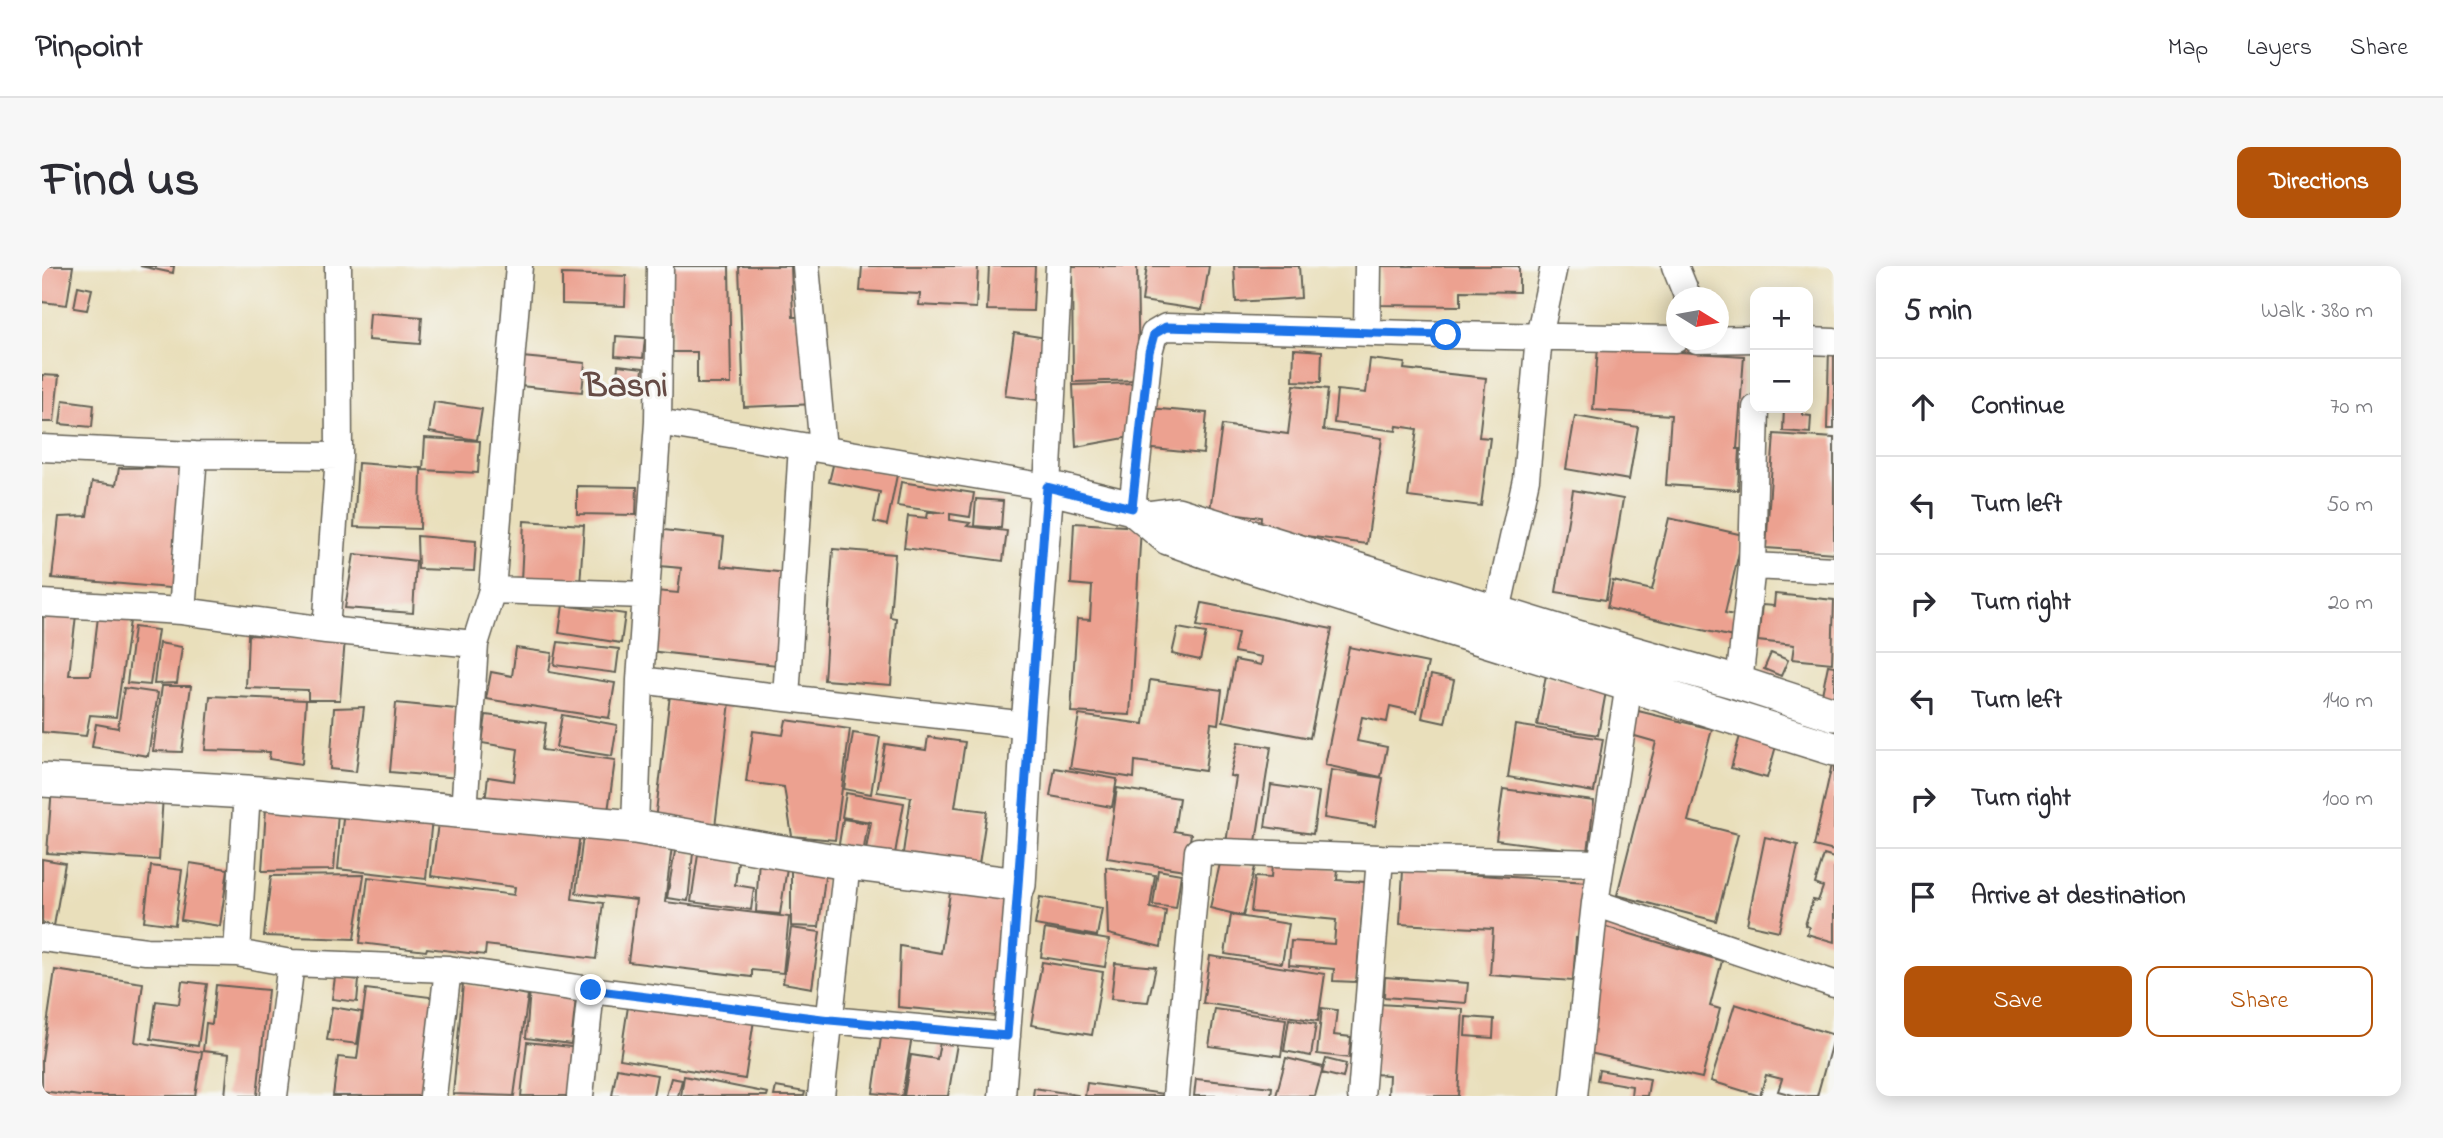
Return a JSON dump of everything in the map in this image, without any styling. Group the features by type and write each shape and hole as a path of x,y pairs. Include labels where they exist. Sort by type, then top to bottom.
{"street":[{"path":"326,630 339,456 338,266"},
{"path":"464,812 475,644 492,590 519,266"},
{"path":"635,827 640,680 659,422 660,266"},
{"path":"786,698 813,447 806,266"},
{"path":"1002,1096 1047,487 1059,266"},
{"path":"1367,332 1368,266"},
{"path":"1497,611 1526,479 1539,337 1554,266"},
{"path":"1675,266 1684,287"},
{"path":"1139,513 1149,352 1154,334 1166,327 1666,339"},
{"path":"1729,340 1750,339"},
{"path":"1813,341 1834,342"},
{"path":"1739,683 1752,566 1756,413"},
{"path":"659,422 1047,487 1139,513 1177,514 1834,714"},
{"path":"42,448 194,455 339,456"},
{"path":"182,611 194,455"},
{"path":"1139,513 1168,538 1224,558 1834,749"},
{"path":"1752,566 1834,570"},
{"path":"492,590 646,595"},
{"path":"42,603 182,611 326,630 475,644"},
{"path":"640,680 1028,725"},
{"path":"1574,1096 1595,903 1629,684"},
{"path":"42,780 247,792 635,827 847,863 1019,885"},
{"path":"237,953 247,792"},
{"path":"1176,1096 1198,851 1601,863"},
{"path":"1361,1096 1380,858"},
{"path":"821,1096 847,863"},
{"path":"1595,903 1834,984"},
{"path":"42,938 146,951 237,953 291,963 448,969 830,1020 1007,1036"},
{"path":"274,1096 291,963"},
{"path":"433,1096 448,969"},
{"path":"580,1096 591,990"}],"building":[{"path":"42,266 73,266 67,305 42,302"},
{"path":"140,266 174,266 173,273"},
{"path":"670,266 729,266 731,384 697,384 697,352 671,352"},
{"path":"739,266 791,266 793,317 805,317 817,404 744,407"},
{"path":"862,266 978,266 976,308 919,305 920,294 860,291"},
{"path":"989,266 1035,266 1033,311 987,310"},
{"path":"1072,266 1137,266 1139,380 1073,382"},
{"path":"1147,266 1209,266 1202,310 1142,301"},
{"path":"1234,266 1299,266 1301,298 1236,302"},
{"path":"1381,266 1519,266 1519,292 1461,291 1461,306 1380,305"},
{"path":"562,274 626,276 625,306 562,304"},
{"path":"78,286 92,289 87,310 74,308"},
{"path":"370,313 422,317 420,344 368,340"},
{"path":"1014,333 1047,338 1038,400 1005,396"},
{"path":"616,336 645,338 643,358 615,356"},
{"path":"1598,347 1744,356 1737,449 1740,449 1738,490 1666,485 1671,415 1593,410"},
{"path":"1829,347 1834,347 1834,429 1827,429"},
{"path":"1294,349 1322,351 1321,382 1293,381"},
{"path":"522,357 585,363 582,392 520,386"},
{"path":"1370,359 1405,363 1404,369 1486,378 1479,437 1490,438 1481,506 1408,497 1417,429 1397,426 1396,431 1334,423 1337,390 1366,393"},
{"path":"618,365 643,368 641,391 616,389"},
{"path":"42,375 59,376 54,422 42,422"},
{"path":"1136,383 1136,436 1076,447 1073,385"},
{"path":"1294,385 1328,389 1323,430 1382,438 1367,544 1260,530 1261,517 1210,510 1222,425 1288,434"},
{"path":"63,400 94,404 92,427 60,424"},
{"path":"434,402 482,409 477,440 429,432"},
{"path":"1148,408 1207,413 1203,454 1144,448"},
{"path":"1784,413 1803,413 1811,416 1810,433 1783,431"},
{"path":"1575,416 1638,427 1629,480 1566,469"},
{"path":"1774,434 1834,438 1834,553 1766,548"},
{"path":"425,438 480,441 478,473 423,470"},
{"path":"834,461 897,475 887,525 874,522 880,492 829,482"},
{"path":"358,463 421,468 420,529 354,527"},
{"path":"189,467 181,589 52,578 59,517 87,516 92,482 116,485 119,468"},
{"path":"901,482 974,493 970,517 950,514 950,520 970,523 967,526 1007,531 1003,561 904,548 908,516 927,518 928,512 945,513 897,506"},
{"path":"577,486 637,487 636,515 577,514"},
{"path":"1573,490 1623,499 1606,600 1556,592"},
{"path":"976,499 1003,501 1001,528 974,526"},
{"path":"1669,518 1743,535 1725,613 1738,616 1733,637 1607,608 1613,581 1652,590"},
{"path":"524,521 584,525 580,585 521,581"},
{"path":"1074,523 1141,527 1130,715 1071,712 1077,619 1090,620 1092,586 1071,584"},
{"path":"664,530 724,537 721,566 787,573 777,665 649,651 656,591 678,593 681,568 660,566"},
{"path":"417,536 476,541 474,571 418,569"},
{"path":"833,549 895,554 890,617 896,618 891,685 824,680"},
{"path":"354,554 416,561 413,613 345,608"},
{"path":"1775,594 1834,600 1832,663 1792,659 1794,645 1758,641 1762,605 1774,606"},
{"path":"1202,603 1332,629 1310,738 1223,721 1235,660 1261,665 1262,657 1234,652 1238,633 1197,626"},
{"path":"563,605 625,614 621,643 559,633"},
{"path":"43,614 76,615 69,675 91,675 98,617 131,614 116,717 90,715 86,736 42,732"},
{"path":"134,627 158,630 150,685 127,683"},
{"path":"1178,628 1206,633 1200,660 1172,654"},
{"path":"248,635 345,639 340,700 308,700 308,690 246,688"},
{"path":"558,642 619,649 616,673 554,665"},
{"path":"159,643 182,647 177,683 154,684"},
{"path":"1349,647 1428,663 1417,712 1390,706 1387,722 1362,717 1357,741 1387,747 1381,777 1325,765"},
{"path":"516,648 552,653 549,672 615,683 609,718 486,699 491,672 512,676"},
{"path":"1771,653 1788,660 1781,676 1764,669"},
{"path":"1828,665 1834,666 1834,702 1821,699"},
{"path":"1431,675 1454,680 1445,723 1422,718"},
{"path":"1546,675 1607,686 1598,735 1537,725"},
{"path":"1150,680 1222,690 1218,724 1211,723 1205,771 1135,761 1134,778 1070,768 1079,715 1144,724"},
{"path":"162,686 191,686 182,752 153,751"},
{"path":"124,688 158,693 148,756 92,747 96,724 118,728"},
{"path":"670,695 730,702 715,827 655,820"},
{"path":"210,696 306,700 302,764 269,759 270,752 205,750"},
{"path":"396,703 466,710 459,778 390,772"},
{"path":"364,707 356,772 330,769 334,708"},
{"path":"1634,710 1712,729 1688,821 1738,834 1716,921 1617,895 1656,742 1628,734"},
{"path":"486,715 546,723 542,750 615,760 607,819 485,802 488,777 514,781 518,749 482,743"},
{"path":"562,715 617,725 612,756 556,747"},
{"path":"786,720 850,729 835,840 792,836 784,787 746,782 753,731 783,735"},
{"path":"1516,725 1603,739 1594,792 1508,777"},
{"path":"853,733 880,737 871,794 844,789"},
{"path":"1740,736 1776,746 1767,778 1731,768"},
{"path":"928,737 965,742 955,807 987,811 978,871 902,860 911,797 877,792 885,744 926,750"},
{"path":"1238,742 1271,747 1255,848 1226,843 1236,777 1230,776"},
{"path":"1832,764 1834,765 1834,851 1814,846"},
{"path":"1055,768 1117,779 1112,807 1050,796"},
{"path":"1331,770 1383,778 1375,826 1324,818"},
{"path":"1271,785 1319,792 1313,834 1265,827"},
{"path":"52,787 163,795 159,860 47,853"},
{"path":"1117,788 1179,798 1174,831 1191,834 1185,870 1107,858"},
{"path":"1503,789 1594,801 1588,852 1496,840"},
{"path":"846,793 904,803 893,865 864,860 871,822 842,817"},
{"path":"266,808 338,812 334,870 262,871"},
{"path":"344,808 432,818 426,879 338,869"},
{"path":"439,816 580,833 572,899 603,903 596,959 486,945 485,955 360,943 368,877 514,895 515,887 431,876"},
{"path":"843,819 868,823 863,854 838,850"},
{"path":"584,827 673,838 665,902 789,917 783,973 752,970 752,977 628,962 636,900 576,893"},
{"path":"1765,837 1798,845 1779,931 1747,924"},
{"path":"699,848 739,854 735,885 754,888 751,910 691,902"},
{"path":"675,851 693,853 688,901 667,898"},
{"path":"1824,855 1834,858 1834,942 1807,934 1809,927 1805,925 1813,900 1818,901 1823,887 1815,884"},
{"path":"759,857 788,861 780,914 756,912"},
{"path":"42,859 65,863 54,926 42,923"},
{"path":"1221,859 1255,867 1243,916 1210,908"},
{"path":"190,863 228,869 220,926 181,920"},
{"path":"791,863 826,868 819,927 791,926"},
{"path":"1272,863 1338,869 1337,880 1365,882 1356,982 1333,981 1334,969 1289,965 1291,941 1334,944 1336,920 1251,912 1255,877 1271,878"},
{"path":"151,866 182,870 175,925 144,921"},
{"path":"1106,867 1155,875 1150,908 1166,911 1161,947 1108,934"},
{"path":"1158,870 1181,874 1176,908 1153,905"},
{"path":"1403,870 1587,882 1583,938 1576,938 1573,981 1490,975 1493,929 1400,924"},
{"path":"364,875 354,939 264,936 271,876"},
{"path":"951,886 1006,895 996,1016 898,1007 900,946 941,953"},
{"path":"1040,897 1102,908 1097,936 1035,925"},
{"path":"1231,915 1289,924 1282,963 1225,954"},
{"path":"1600,925 1722,961 1710,1006 1720,1009 1702,1078 1585,1052"},
{"path":"791,928 820,932 812,988 783,983"},
{"path":"1045,929 1109,940 1105,967 1041,957"},
{"path":"1210,956 1325,974 1318,1021 1203,1003"},
{"path":"1042,962 1103,972 1092,1035 1031,1025"},
{"path":"1115,963 1156,967 1148,1002 1111,999"},
{"path":"55,970 143,983 135,1042 202,1052 195,1096 80,1096 42,1091 42,1059"},
{"path":"335,977 359,980 357,1002 332,999"},
{"path":"1385,977 1468,983 1466,1003 1384,997"},
{"path":"182,981 207,984 198,1046 151,1039 156,1001 179,1004"},
{"path":"463,984 528,995 514,1096 453,1094"},
{"path":"216,985 268,990 257,1096 225,1096 229,1054 203,1051 206,1023 212,1024"},
{"path":"366,989 438,998 425,1096 333,1096 338,1057 357,1059"},
{"path":"530,990 576,998 571,1044 526,1038"},
{"path":"629,1000 754,1020 745,1079 620,1059"},
{"path":"1378,1004 1463,1009 1458,1096 1388,1096 1389,1075 1373,1074"},
{"path":"1735,1004 1834,1035 1817,1096 1796,1096 1778,1091 1782,1079 1766,1075 1760,1096 1711,1081"},
{"path":"332,1007 362,1012 357,1044 327,1040"},
{"path":"1322,1008 1337,1010 1334,1035 1351,1037 1349,1058 1317,1054"},
{"path":"1215,1009 1286,1019 1281,1056 1209,1046"},
{"path":"1466,1017 1494,1019 1493,1038 1465,1036"},
{"path":"1289,1019 1316,1024 1311,1056 1284,1051"},
{"path":"882,1031 912,1036 902,1096 873,1093"},
{"path":"527,1042 579,1048 575,1096 521,1096"},
{"path":"940,1042 957,1044 948,1096 904,1096 911,1055 937,1059"},
{"path":"1286,1058 1323,1067 1315,1096 1276,1096"},
{"path":"1326,1059 1346,1064 1343,1078 1322,1073"},
{"path":"617,1068 657,1075 653,1096 612,1096"},
{"path":"1599,1070 1650,1079 1647,1096 1631,1096 1632,1086 1597,1080"},
{"path":"684,1076 768,1093 767,1096 681,1096"},
{"path":"671,1078 682,1080 678,1096 666,1096"},
{"path":"1196,1079 1272,1087 1271,1096 1194,1096"},
{"path":"1087,1083 1164,1094 1164,1096 1085,1096"},
{"path":"776,1087 805,1092 804,1096 774,1096"},
{"path":"1034,1088 1078,1095 1078,1096 1033,1096"}],"district":[{"name":"Basni","path":"626,387"}],"route":[{"path":"591,990 830,1020 1007,1036 1047,487 1132,508 1149,352 1154,334 1166,327 1446,335"}]}
